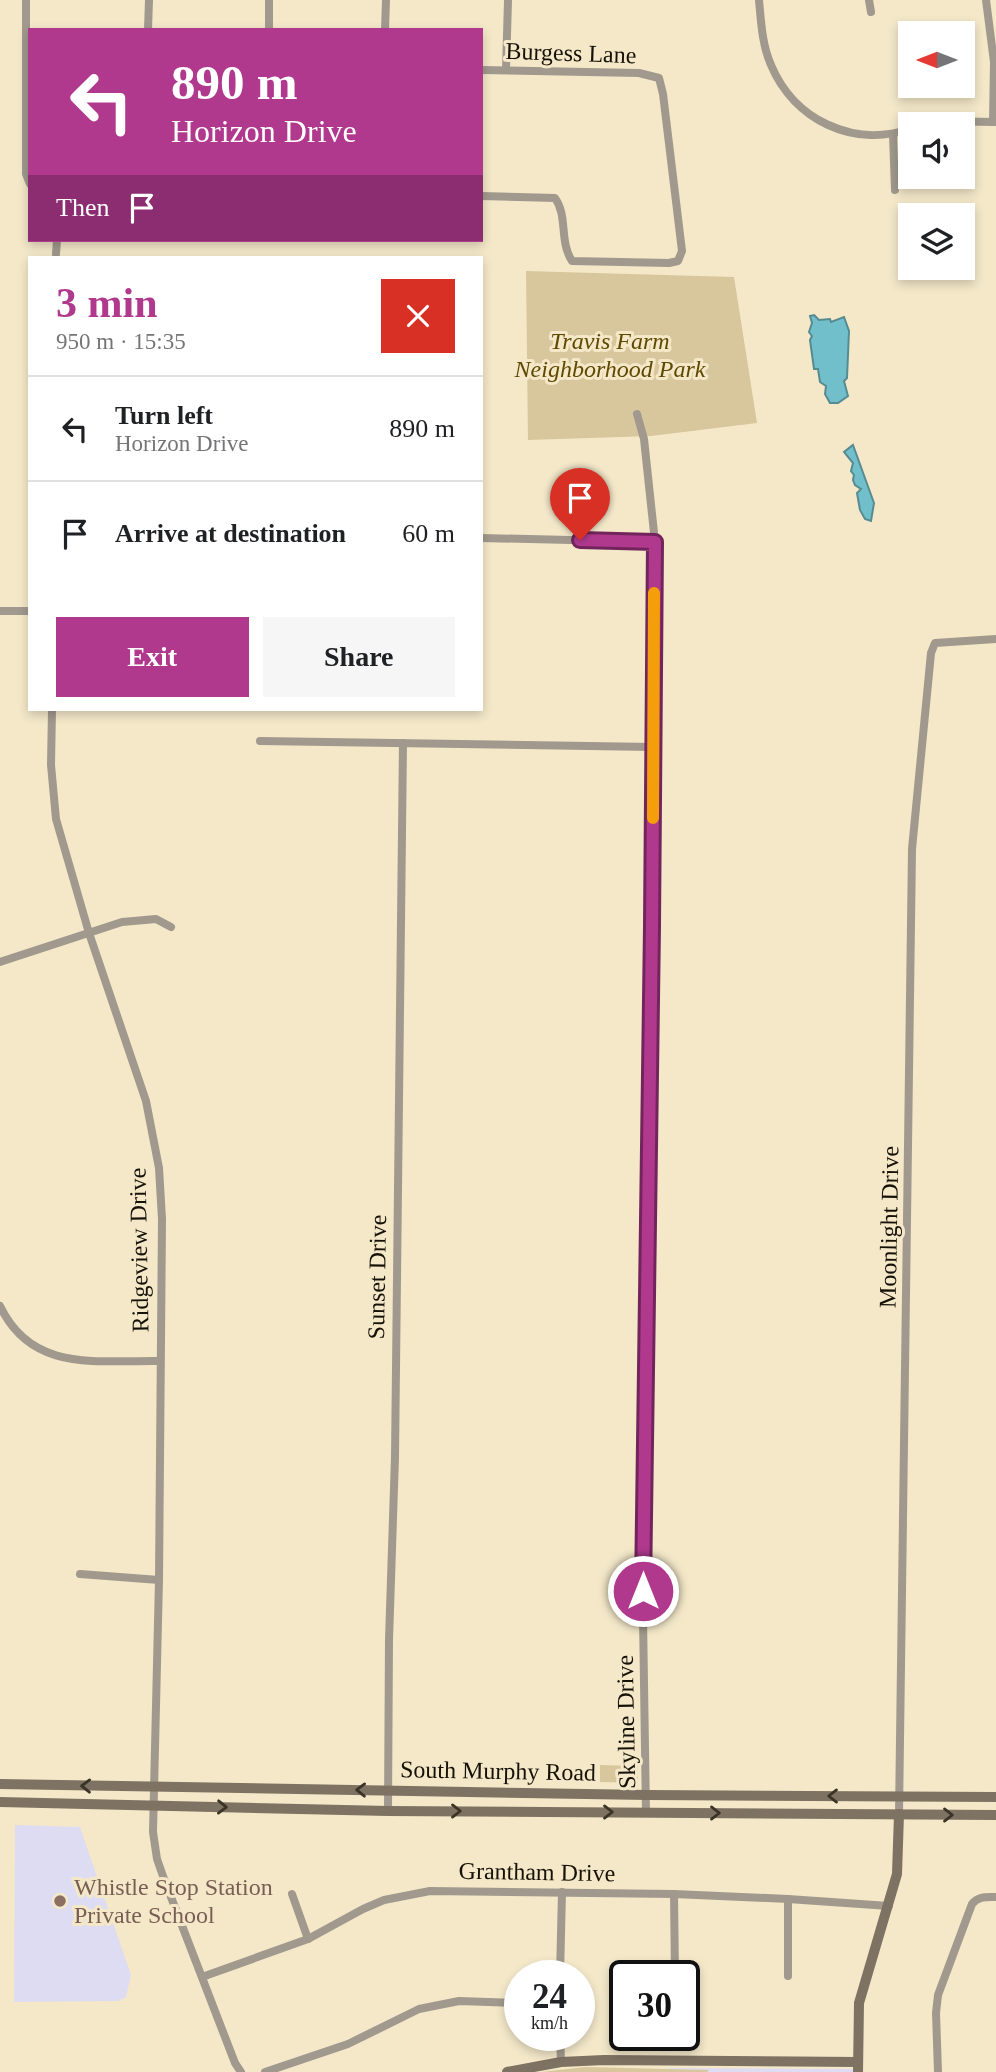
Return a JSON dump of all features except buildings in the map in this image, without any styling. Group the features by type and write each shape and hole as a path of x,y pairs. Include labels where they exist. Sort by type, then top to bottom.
{"main road":[{"name":"South Murphy Road","path":"0,1783 647,1795 996,1797"},
{"name":"South Murphy Road","path":"0,1802 388,1811 996,1815"},
{"path":"506,2072 561,2062 645,2060 858,2067 859,2003 897,1874 900,1814"}],"street":[{"path":"26,0 28,179"},
{"path":"148,28 149,0"},
{"path":"269,0 269,28"},
{"path":"385,28 386,0"},
{"path":"506,70 508,0"},
{"path":"759,0 770,64 786,92 807,114 834,129 859,134 898,133"},
{"path":"869,0 871,12"},
{"path":"975,122 994,122 994,62 986,0"},
{"name":"Burgess Lane","path":"483,70 639,73 659,78 682,251 678,261 669,263 572,261 566,251 560,205 555,198 483,196"},
{"path":"893,134 895,190"},
{"path":"56,254 57,242"},
{"name":"Skyline Drive","path":"637,414 644,439 655,542 643,1617 646,1812"},
{"path":"483,537 655,542"},
{"path":"0,611 28,611"},
{"name":"Moonlight Drive","path":"900,1814 913,836 930,660 935,643 996,639"},
{"name":"Ridgeview Drive","path":"52,711 51,765 56,819 89,933 146,1101 155,1140 162,1219 159,1580 153,1832 157,1859 235,2063 241,2072"},
{"path":"260,741 653,747"},
{"name":"Sunset Drive","path":"388,1811 403,743"},
{"path":"0,962 122,922 156,919 170,927"},
{"path":"0,1306 6,1319 20,1336 48,1354 69,1359 159,1362"},
{"path":"80,1574 159,1580"},
{"name":"Grantham Drive","path":"202,1978 308,1939 362,1909 406,1894 458,1890 674,1894 889,1906"},
{"path":"560,1960 562,1892"},
{"path":"292,1894 308,1939"},
{"path":"674,1894 675,1960"},
{"path":"938,2072 938,1995 972,1904 982,1897 996,1897"},
{"path":"788,1899 788,1976"},
{"path":"265,2072 348,2044 419,2009 459,2001 504,2002"},
{"path":"561,2051 561,2062"}],"shaded area":[{"name":"Whistle Stop Station Private School","path":"15,1825 80,1827 131,1975 126,1997 118,2001 14,2002"},
{"path":"669,2068 854,2069 854,2072 669,2072"}],"green space":[{"name":"Travis Farm Neighborhood Park","path":"526,271 734,277 757,423 651,436 528,440"},
{"path":"600,1765 638,1766 638,1783 600,1782"},
{"path":"585,2067 709,2070 541,2072"}],"water":[{"path":"814,315 819,320 830,319 831,322 844,317 849,331 847,378 844,381 848,396 838,403 830,403 825,394 826,386 820,382 818,369 814,369 810,340 812,336 809,332 812,323 810,316"},
{"path":"853,445 874,503 871,521 865,519 860,510 857,493 861,489 855,485 851,471 853,463 844,452"}],"slow traffic":[{"path":"653,818 654,593"}],"place":[{"name":"Whistle Stop Station Private School","path":"60,1901"}],"route":[{"path":"580,540 655,542 643,1591"}]}
